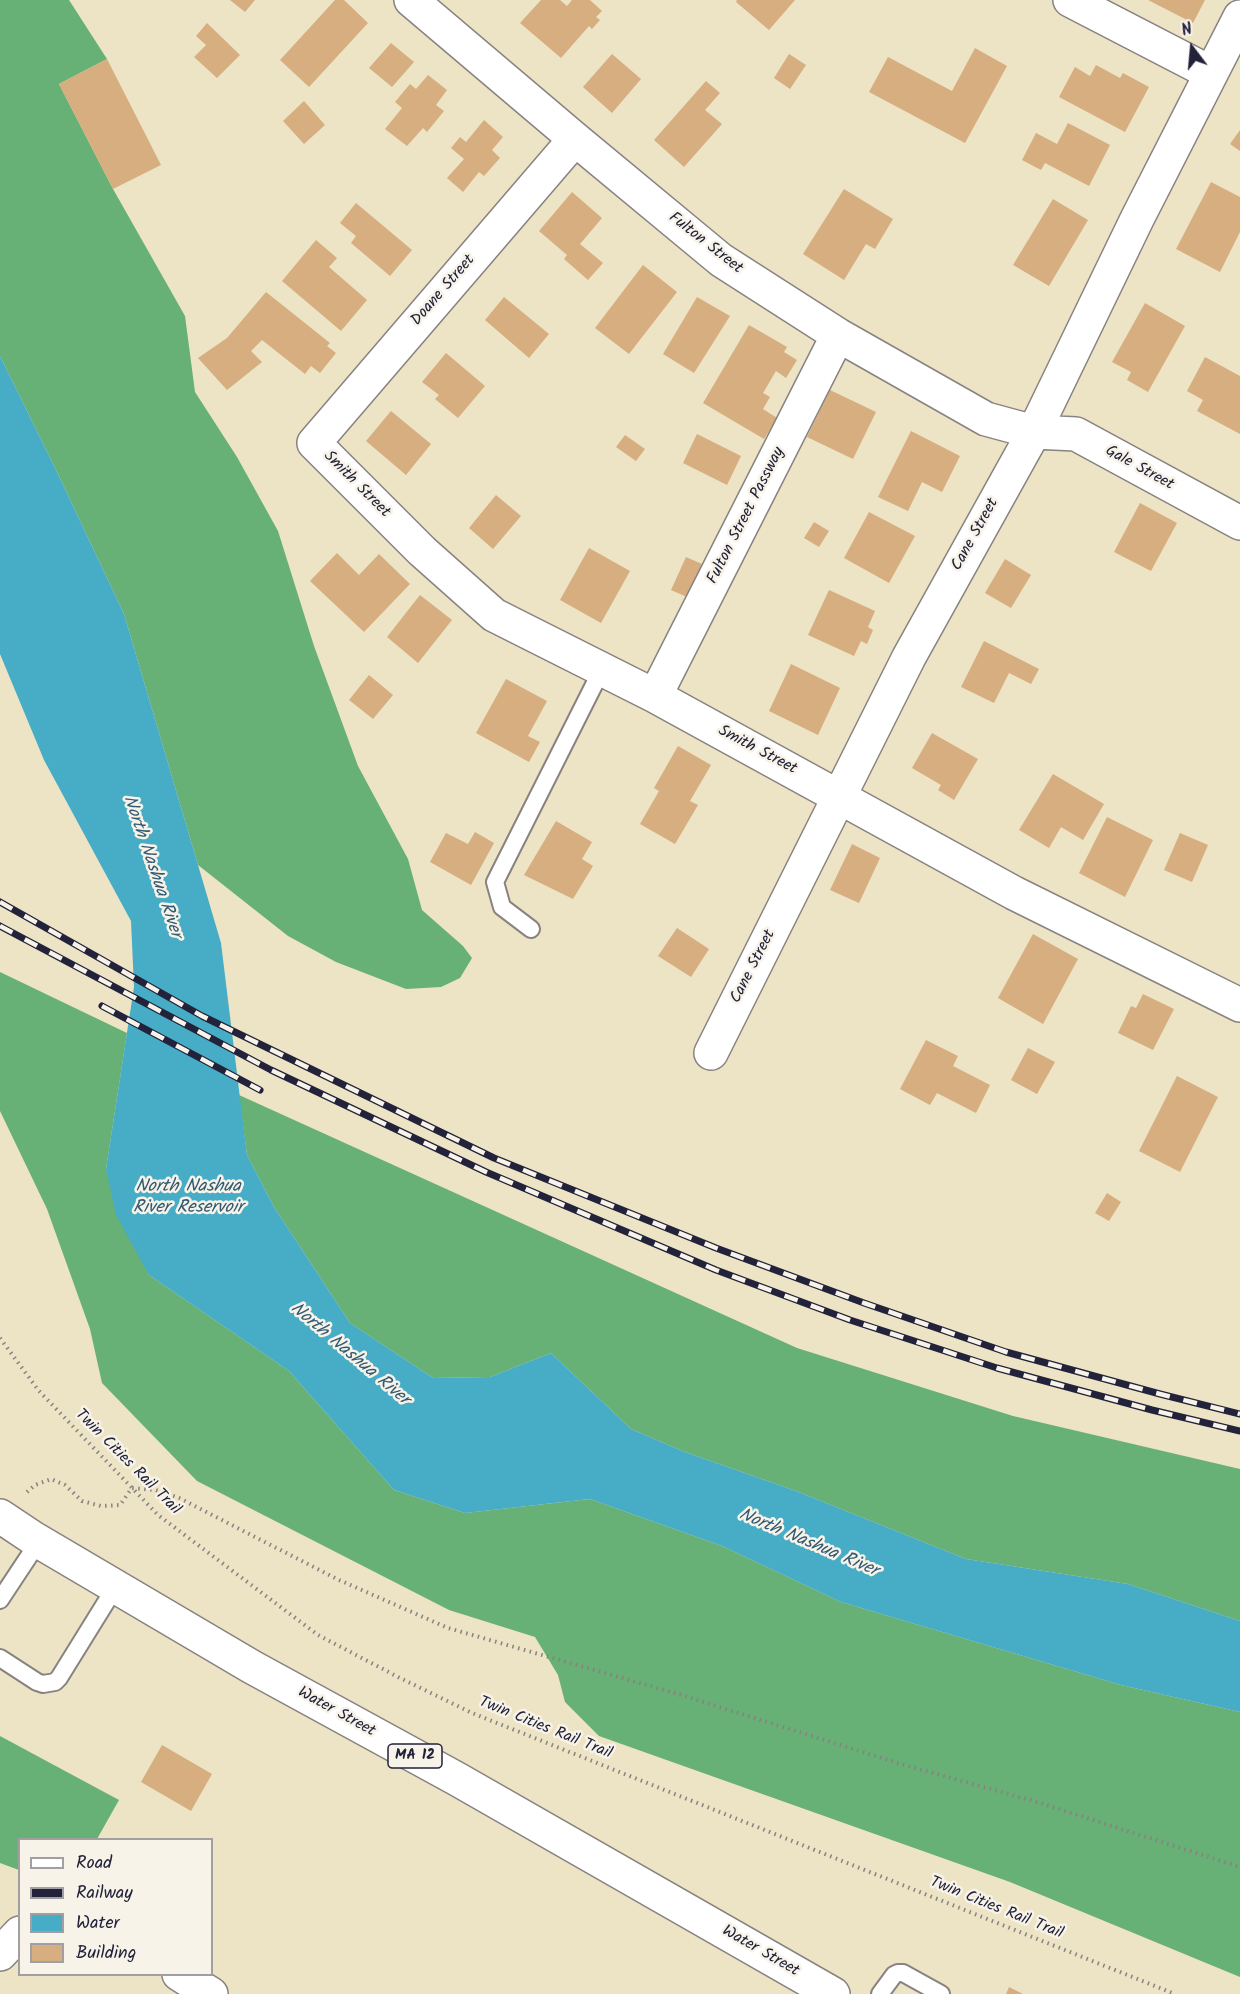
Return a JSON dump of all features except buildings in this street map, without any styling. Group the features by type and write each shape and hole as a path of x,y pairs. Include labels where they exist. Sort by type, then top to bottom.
{"main road":[{"name":"Fulton Street","path":"411,0 721,260 838,335 986,418 1034,432"},
{"path":"1070,0 1211,73"},
{"name":"Cane Street","path":"711,1053 909,657 1034,432 1137,219 1240,17"},
{"name":"Doane Street","path":"314,443 575,139"},
{"name":"Fulton Street Passway","path":"655,696 838,335"},
{"name":"Gale Street","path":"1034,432 1076,434 1240,523"},
{"name":"Smith Street","path":"314,443 422,551 494,615 655,696 1014,892 1240,1005"},
{"name":"Water Street","path":"0,1516 252,1667 477,1791 833,1994"},
{"path":"0,1954 18,1935"},
{"path":"182,1976 211,1994"}],"lane":[{"path":"531,929 502,907 495,882 602,669"},
{"path":"0,1600 39,1541"},
{"path":"0,1658 37,1682 43,1684 55,1682 116,1586"},
{"path":"880,1994 894,1975 903,1973 941,1994"}],"path":[{"name":"Twin Cities Rail Trail","path":"0,1338 39,1391 158,1515 318,1635 472,1713 1175,1994"},
{"path":"27,1492 35,1485 51,1479 65,1485 82,1502 101,1506 120,1505 132,1488 156,1490 179,1498 339,1580 448,1628 678,1694 766,1723 1037,1803 1240,1867"}],"green space":[{"path":"0,0 69,0 107,59 59,84 113,189 185,316 195,392 237,457 278,531 314,646 358,766 408,859 422,910 463,946 472,958 460,978 441,987 406,989 336,962 288,936 198,865 124,614 0,356"},
{"path":"0,972 127,1033 106,1169 149,1275 289,1371 394,1490 465,1513 590,1499 722,1546 841,1602 1121,1685 1240,1712 1240,1977 1010,1882 599,1736 565,1702 558,1675 535,1637 449,1610 197,1481 102,1383 90,1329 47,1209 0,1111"},
{"path":"239,1095 797,1348 1013,1416 1240,1469 1240,1621 1128,1584 966,1559 796,1491 685,1452 631,1429 551,1353 490,1377 433,1378 350,1323 274,1207 247,1155"},
{"path":"0,1736 119,1800 98,1838 18,1838 18,1870 0,1863"}],"water":[{"name":"North Nashua River Reservoir","path":"0,356 124,614 221,943 247,1155 274,1207 350,1323 433,1378 490,1377 551,1353 631,1429 685,1452 796,1491 966,1559 1128,1584 1240,1621 1240,1712 1121,1685 841,1602 722,1546 590,1499 465,1513 394,1490 289,1371 149,1275 116,1215 106,1169 134,987 131,921 44,760 0,654"}],"railway":[{"path":"0,902 202,1016 494,1158 716,1248 864,1303 1006,1352 1240,1414"},
{"path":"0,926 271,1070 486,1172 716,1270 850,1320 997,1368 1240,1431"},
{"path":"102,1006 260,1090"}],"water label":[{"name":"North Nashua River","path":"151,867"},
{"name":"North Nashua River","path":"349,1355"},
{"name":"North Nashua River","path":"808,1544"}]}
